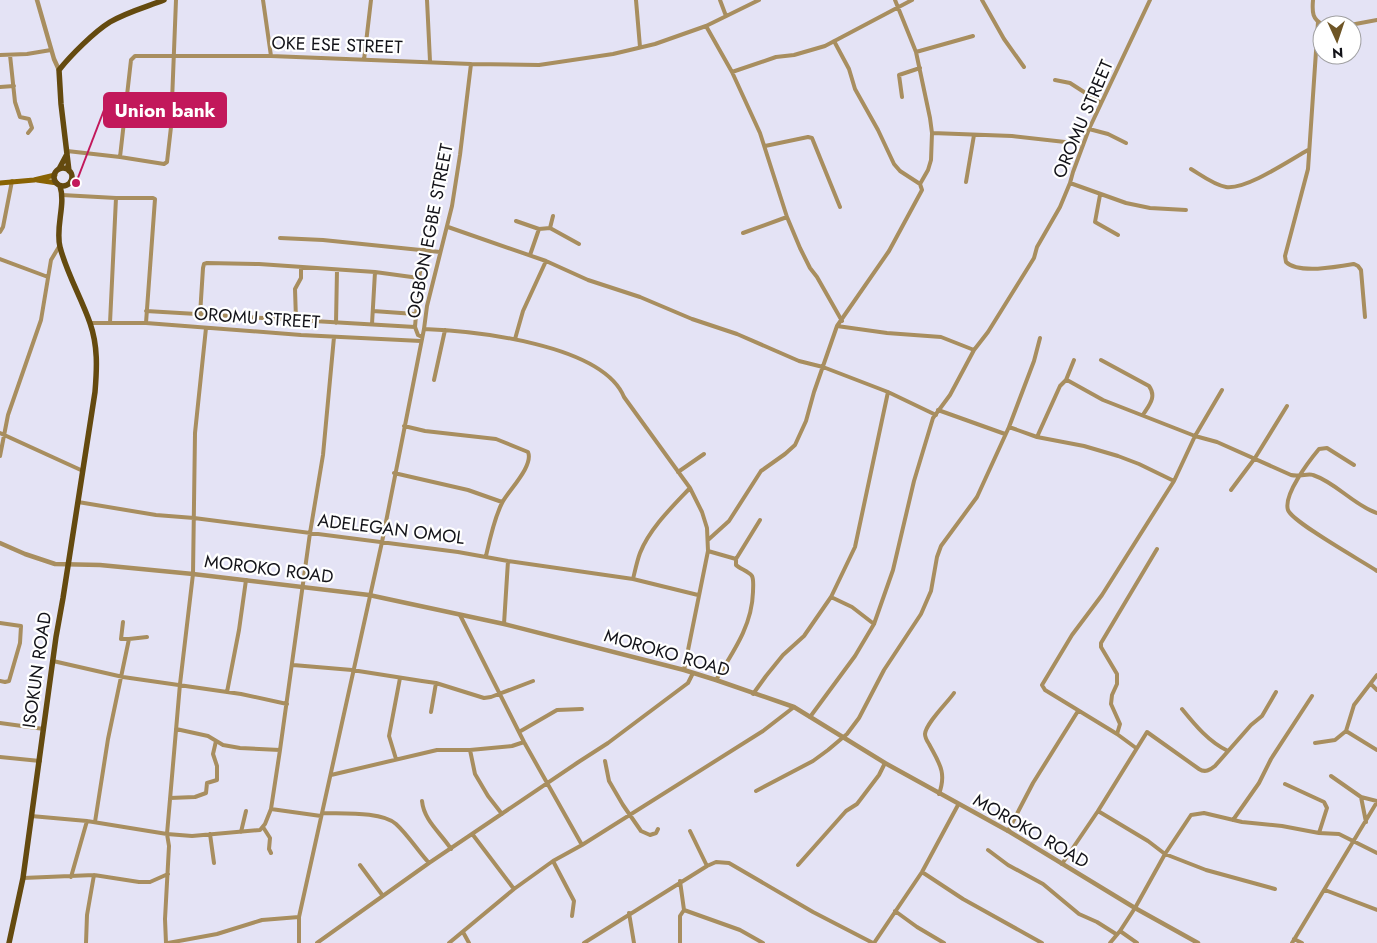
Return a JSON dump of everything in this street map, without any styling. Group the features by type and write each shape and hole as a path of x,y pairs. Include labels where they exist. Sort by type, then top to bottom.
{"main road":[{"path":"90,323 65,263 60,245 58,222 62,195 72,179 61,104 59,70 67,60 104,26 138,9 164,0"},
{"path":"0,183 34,180 55,175 67,153"},
{"path":"59,170 65,169 70,171"},
{"path":"55,175 62,195"},
{"path":"34,180 58,185 69,184"},
{"name":"ISOKUN ROAD","path":"9,943 23,878 30,816 40,760 53,661 94,401 97,357 90,323"}],"street":[{"path":"37,0 51,50 59,70"},
{"path":"67,153 120,157 164,164 168,160 175,55 176,0"},
{"path":"264,0 271,56"},
{"path":"364,60 371,0"},
{"path":"427,0 430,62"},
{"path":"636,0 640,47 655,44 706,26 759,0"},
{"path":"720,0 726,16"},
{"path":"896,0 916,52 932,133 931,160 920,184"},
{"path":"732,72 776,57 794,55 834,41 912,0"},
{"path":"982,0 1004,39 1024,67"},
{"name":"OROMU STREET","path":"810,717 855,656 874,624 893,570 914,482 932,422 938,410 950,395 974,350 988,332 1034,258 1037,247 1060,206 1070,183 1089,129 1150,0"},
{"path":"1313,0 1313,15"},
{"path":"1362,23 1377,20"},
{"path":"706,26 732,72 765,146 800,248 842,321"},
{"path":"916,52 973,36"},
{"path":"708,540 729,521 761,471 793,448 806,422 838,326 889,251 922,190 920,184 900,172 894,164 855,89 849,69 834,41"},
{"name":"OKE ESE STREET","path":"120,157 133,57 175,55 271,56 539,65 612,54 640,47"},
{"path":"0,54 27,54 51,50"},
{"path":"10,55 18,113 20,117 29,119 32,128 28,133"},
{"name":"OGBON EGBE STREET","path":"404,426 427,306 448,227 460,155 471,64"},
{"path":"1315,65 1308,169 1285,256 1286,262 1290,266 1309,269 1354,264 1358,266 1361,270 1365,317"},
{"path":"902,97 899,75 920,68"},
{"path":"1055,80 1070,83 1101,103"},
{"path":"0,87 14,86"},
{"path":"1089,129 1108,134 1126,143"},
{"path":"932,133 1012,136 1083,144"},
{"path":"966,182 974,135"},
{"path":"765,146 808,137 812,138 840,207"},
{"path":"1191,169 1224,186 1239,186 1258,178 1308,150"},
{"path":"0,232 3,227 12,181"},
{"path":"1070,183 1126,203 1150,208 1186,210"},
{"path":"62,195 153,198 155,200 146,323"},
{"path":"1100,195 1095,222 1118,235"},
{"path":"110,322 116,198"},
{"path":"550,228 554,216"},
{"path":"744,232 788,217"},
{"path":"516,221 540,229 550,228 578,244"},
{"path":"448,227 546,261 588,280 640,297 692,319 738,334 799,361 823,367 888,392 936,415"},
{"path":"530,256 540,229"},
{"path":"280,238 323,240 440,252"},
{"path":"0,456 2,434 41,320 51,260 60,245"},
{"path":"421,339 415,327 415,314 424,249"},
{"path":"0,259 48,277"},
{"path":"515,339 524,311 546,261"},
{"path":"200,315 202,268 204,264 232,262 375,272 419,278"},
{"path":"296,320 295,289 301,278 301,267"},
{"path":"336,323 337,270"},
{"path":"372,324 375,272"},
{"path":"146,311 415,327"},
{"path":"373,311 415,314"},
{"name":"OROMU STREET","path":"90,323 146,323 334,337 421,339"},
{"path":"838,326 887,333 941,337 974,350"},
{"path":"206,328 196,433 193,574 180,684 167,834 169,846 165,919 167,943 217,934 262,920 299,917"},
{"path":"424,329 515,339 587,362 596,367 620,388 624,397 690,488 708,528 708,550 684,670"},
{"path":"434,380 445,330"},
{"path":"30,816 87,821 167,834 192,836 260,830 263,827 271,809 293,665 326,426 334,337"},
{"path":"756,791 828,750 847,734 859,718 884,670 921,614 931,591 937,557 941,546 973,504 1009,427 1034,361 1040,338"},
{"path":"1036,437 1060,386 1066,380 1074,360"},
{"path":"1101,360 1149,386 1153,391 1153,399 1143,415"},
{"path":"1066,380 1103,400 1195,436 1217,442 1290,475 1298,477 1311,474 1324,480 1368,510 1377,513"},
{"path":"1136,748 1117,734 1045,690 1042,685 1043,680 1072,635 1102,595 1174,481 1195,436 1222,390"},
{"path":"753,694 783,655 804,636 831,597 855,547 888,392"},
{"path":"1231,490 1255,458 1287,406"},
{"path":"938,410 1005,434"},
{"path":"299,943 299,917 352,670 382,542 404,426 425,431 496,439 528,452 529,458 521,475 502,502 486,556"},
{"path":"1009,427 1036,437 1084,446 1118,456 1174,481"},
{"path":"2,434 83,471"},
{"path":"1354,465 1327,448 1321,448 1298,477 1288,497 1288,512 1339,549 1377,571"},
{"path":"678,472 704,454"},
{"path":"394,474 468,490 502,502"},
{"path":"633,579 640,553 648,539 664,517 690,488"},
{"name":"ADELEGAN OMOL","path":"78,502 156,515 194,518 486,556 508,562 633,579 698,595"},
{"path":"716,680 743,634 750,616 753,580 751,575 736,565 736,559 760,520"},
{"name":"MOROKO ROAD","path":"0,543 55,564 100,565 193,574 369,595 504,624 716,680 794,707 885,764 1008,831 1135,908 1198,943"},
{"path":"1117,734 1120,724 1112,704 1117,684 1117,674 1101,647 1101,643 1157,549"},
{"path":"708,550 736,559"},
{"path":"504,624 508,562"},
{"path":"227,692 246,580"},
{"path":"831,597 852,607 874,624"},
{"path":"460,615 524,742 582,845"},
{"path":"0,622 21,626 20,643 9,681 0,682"},
{"path":"123,622 121,639 147,637"},
{"path":"95,822 108,739 129,639"},
{"path":"53,661 122,677 180,684 287,704"},
{"path":"293,665 352,670 436,683 477,697 492,698 533,682"},
{"path":"317,943 429,864 608,743 688,683 692,673"},
{"path":"1315,743 1335,740 1346,731 1354,705 1377,675"},
{"path":"396,759 389,736 400,678"},
{"path":"431,712 436,683"},
{"path":"1371,684 1377,690"},
{"path":"1062,864 1098,811 1147,732 1203,772 1210,770 1216,766 1251,724 1262,716 1276,692"},
{"path":"939,794 942,787 942,769 926,739 925,733 928,726 954,693"},
{"path":"1233,820 1259,783 1271,759 1312,696"},
{"path":"449,943 514,889 553,861 582,845 763,731 794,707"},
{"path":"519,732 558,710 582,709"},
{"path":"1182,709 1200,730 1220,747 1228,751"},
{"path":"1008,831 1033,784 1078,711"},
{"path":"0,723 44,729"},
{"path":"176,729 208,736 223,745 240,748 280,750"},
{"path":"1346,731 1377,750"},
{"path":"170,798 195,798 206,793 207,783 217,780 217,766 213,754 216,742"},
{"path":"331,775 437,750 470,750 512,746 524,742"},
{"path":"470,750 476,774 488,796 502,814"},
{"path":"0,757 40,760"},
{"path":"605,761 609,781 641,831 650,835 656,833 658,829"},
{"path":"798,865 846,811 857,804 880,775 885,764"},
{"path":"1302,943 1293,941 1377,802 1361,797 1331,776"},
{"path":"1285,784 1324,802 1327,808 1319,833"},
{"path":"1361,797 1366,822"},
{"path":"422,801 427,818 444,837 451,849"},
{"path":"584,943 680,881 716,862 729,863 813,912 873,943 922,872 958,805"},
{"path":"271,809 321,814 362,815 389,820 399,827 429,864"},
{"path":"241,832 246,811"},
{"path":"1098,811 1148,841 1165,854 1206,870 1275,889"},
{"path":"1110,943 1135,908 1165,854 1191,815 1204,813 1233,820 1319,833 1339,834 1377,853"},
{"path":"71,877 87,821"},
{"path":"263,827 270,838 269,849 271,853"},
{"path":"690,830 707,866"},
{"path":"210,834 214,863"},
{"path":"473,835 514,889"},
{"path":"988,850 1008,865 1043,884 1079,914 1137,943"},
{"path":"553,861 574,901 572,916"},
{"path":"360,865 383,896"},
{"path":"922,872 963,899 1042,943"},
{"path":"23,878 94,875 150,882 168,874"},
{"path":"86,943 87,915 94,875"},
{"path":"680,881 684,910 680,916 680,943"},
{"path":"1325,890 1377,910"},
{"path":"684,910 740,930 763,943"},
{"path":"895,911 944,943"},
{"path":"629,913 634,943"},
{"path":"463,932 469,943"}],"place":[{"name":"Union bank","path":"76,183"}]}
